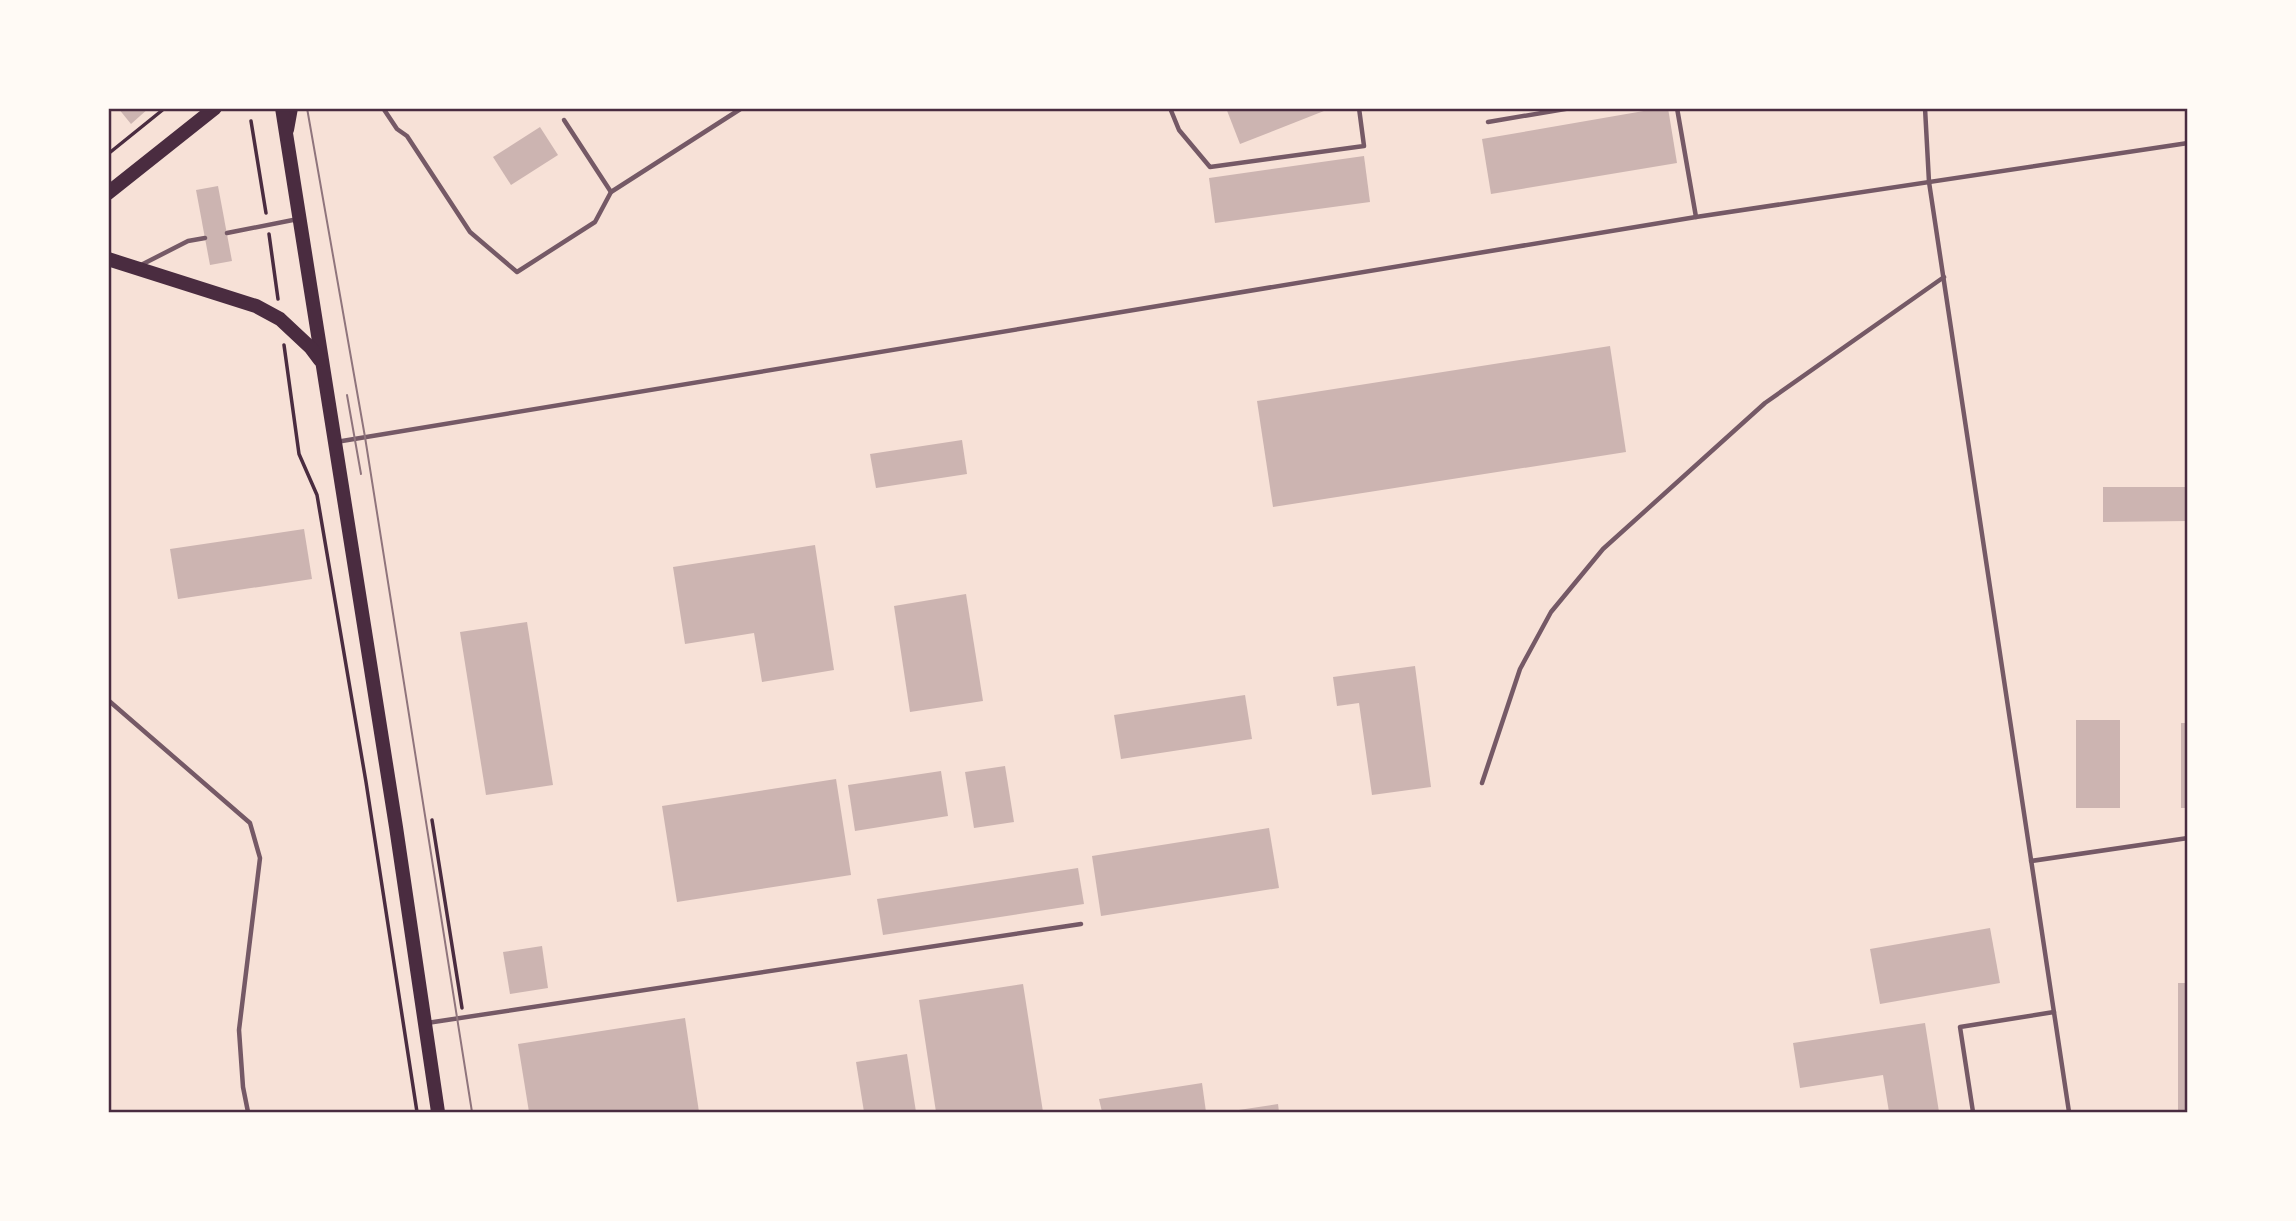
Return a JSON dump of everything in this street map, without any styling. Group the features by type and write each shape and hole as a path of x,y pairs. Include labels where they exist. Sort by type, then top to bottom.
{"main road":[{"path":"108,193 215,108"},
{"path":"282,108 438,1112"},
{"path":"286,137 292,108"},
{"path":"108,259 257,306 280,319 311,348 320,361"}],"lane":[{"path":"383,108 397,129 407,136 471,232 517,272 596,222 611,192 742,108"},
{"path":"1170,108 1180,130 1210,167 1364,146 1359,108"},
{"path":"1488,122 1571,108"},
{"path":"1677,108 1696,218"},
{"path":"1925,108 1929,182 2069,1112"},
{"path":"564,120 611,192"},
{"path":"334,442 1696,218 2188,143"},
{"path":"227,233 299,219"},
{"path":"137,267 188,241 205,237"},
{"path":"1482,783 1520,669 1551,612 1603,549 1765,403 1944,276"},
{"path":"108,700 250,823 260,859 239,1030 243,1087 248,1112"},
{"path":"2031,861 2188,838"},
{"path":"424,1023 1081,924"},
{"path":"1973,1112 1960,1027 2054,1012"}],"path":[{"path":"108,154 165,108"},
{"path":"251,121 299,454 317,495 366,782 416,1112"},
{"path":"432,820 464,1017"}],"building":[{"path":"118,108 149,108 131,124"},
{"path":"1226,108 1329,108 1329,109 1240,144"},
{"path":"1668,108 1677,163 1491,194 1482,139"},
{"path":"540,127 558,155 511,185 493,157"},
{"path":"1364,156 1370,202 1215,223 1209,178"},
{"path":"218,186 232,261 210,265 196,190"},
{"path":"1610,346 1626,452 1273,507 1257,401"},
{"path":"962,440 967,474 876,488 870,454"},
{"path":"2103,487 2188,487 2188,521 2103,522"},
{"path":"304,529 312,579 178,599 170,549"},
{"path":"815,545 834,670 762,682 754,633 685,644 673,567"},
{"path":"966,594 983,701 910,712 894,606"},
{"path":"527,622 553,785 486,795 460,632"},
{"path":"1415,666 1431,787 1372,795 1359,703 1337,706 1333,677"},
{"path":"1245,695 1252,739 1121,759 1114,715"},
{"path":"2076,720 2120,720 2120,808 2076,808"},
{"path":"2181,723 2188,723 2188,808 2181,808"},
{"path":"1005,766 1014,822 974,828 965,772"},
{"path":"941,771 948,816 855,831 848,785"},
{"path":"836,779 851,875 677,902 662,806"},
{"path":"1269,828 1279,888 1101,916 1092,856"},
{"path":"1078,868 1084,904 883,935 877,899"},
{"path":"1990,928 2000,983 1880,1004 1870,949"},
{"path":"542,946 548,988 510,994 503,952"},
{"path":"2178,983 2188,983 2188,1112 2178,1112"},
{"path":"1023,984 1043,1112 936,1112 919,1000"},
{"path":"685,1018 699,1112 529,1112 518,1044"},
{"path":"1925,1023 1939,1112 1889,1112 1883,1075 1800,1088 1793,1043"},
{"path":"907,1054 916,1112 864,1112 856,1062"},
{"path":"1202,1083 1206,1112 1102,1112 1099,1099"},
{"path":"1278,1104 1279,1112 1232,1111"}],"tram line":[{"path":"307,108 365,437 472,1112"},
{"path":"347,395 361,474"}]}
